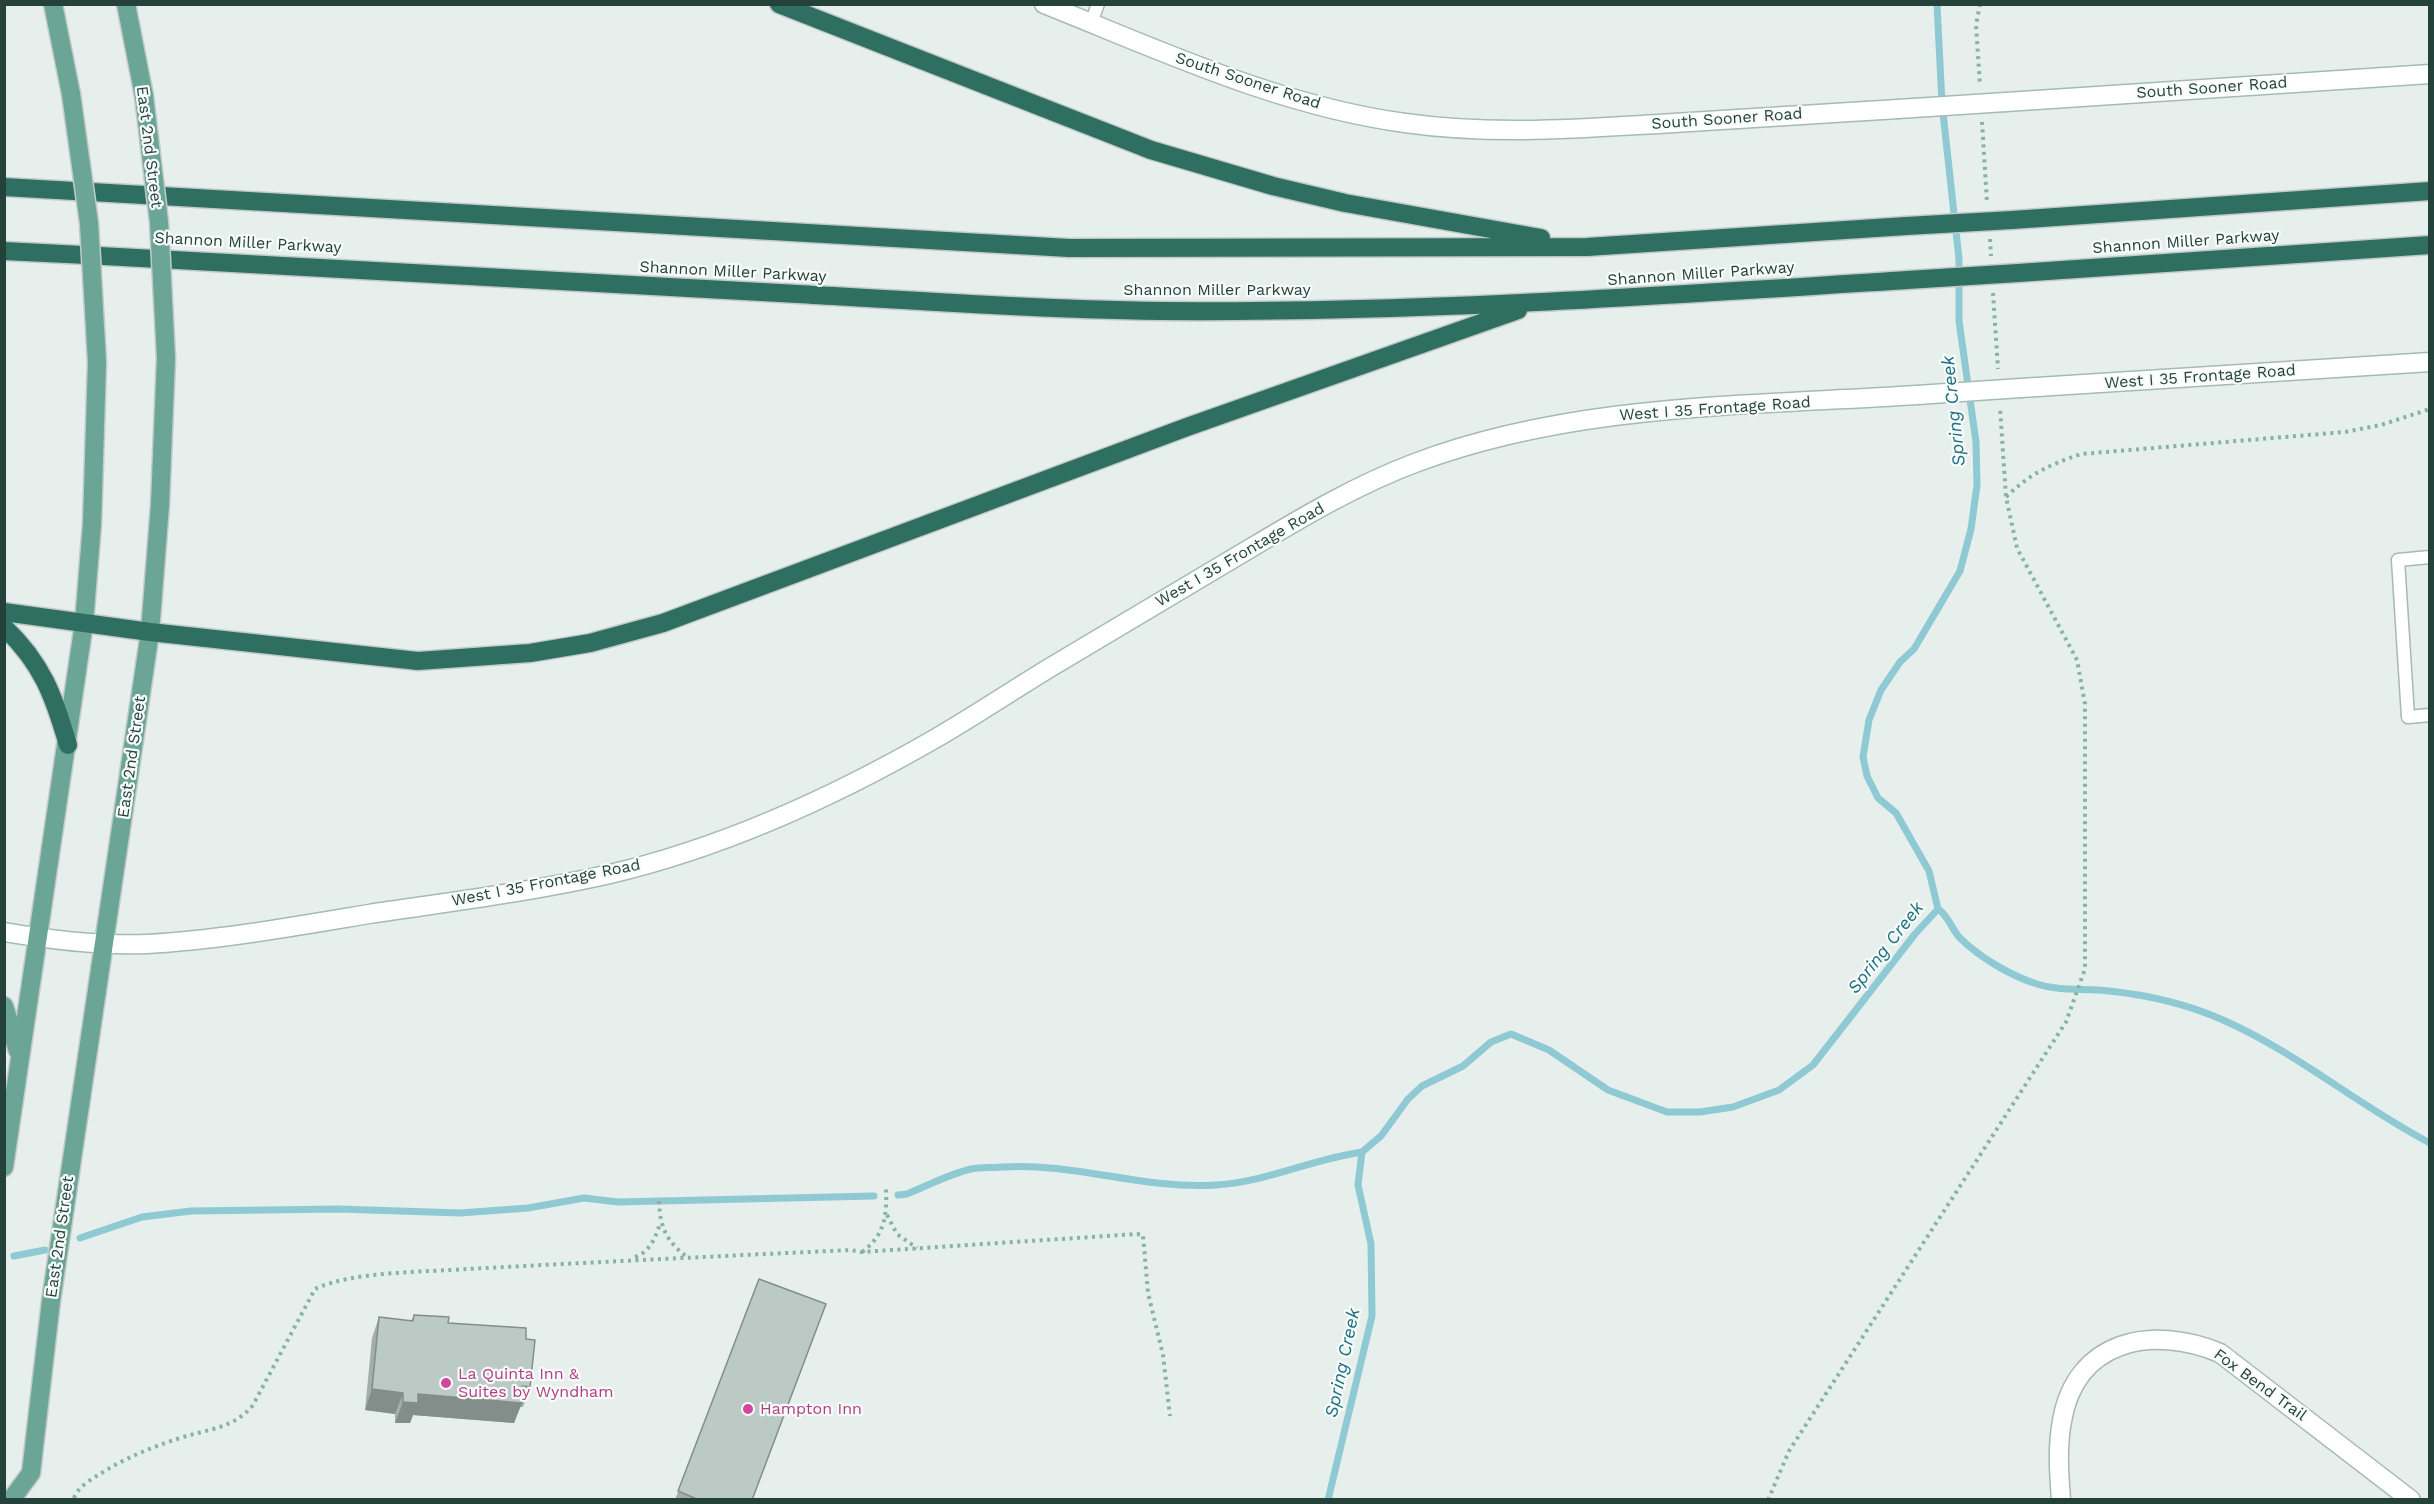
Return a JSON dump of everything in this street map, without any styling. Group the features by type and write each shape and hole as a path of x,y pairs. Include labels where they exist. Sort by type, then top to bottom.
{"highway":[{"path":"778,4 1151,150 1273,186 1345,203 1587,247"},
{"name":"Shannon Miller Parkway","path":"4,187 891,240 1069,248 1587,247 2430,191"},
{"name":"Shannon Miller Parkway","path":"4,251 229,261 979,306 1162,311 1533,305 2430,245"},
{"path":"4,612 150,632 418,661 530,653 590,643 663,623 1187,427 1533,305"},
{"path":"4,627 23,645 41,670 54,699 68,745"}],"main road":[{"path":"4,1167 68,745 84,623 92,524 97,362 89,223 71,94 53,4"},
{"name":"East 2nd Street","path":"11,1500 31,1473 51,1300 150,632 160,505 165,358 159,222 144,96 126,4"},
{"path":"4,1006 20,1059"}],"street":[{"name":"South Sooner Road","path":"1044,4 1195,66 1309,104 1415,124 1481,131 1557,130 2430,74"},
{"name":"West I 35 Frontage Road","path":"37,938 146,944 302,925 544,887 610,874 683,854 760,825 851,784 910,752 1345,494 1413,463 1490,438 1566,422 1636,413 2430,362"},
{"path":"4,932 37,938"},
{"name":"Fox Bend Trail","path":"2061,1500 2059,1466 2062,1419 2077,1383 2107,1351 2136,1340 2155,1338 2199,1344 2220,1353 2412,1500"}],"lane":[{"path":"1091,23 1098,4"},
{"path":"2430,557 2397,560 2409,717 2430,715"}],"path":[{"path":"1980,4 1976,26 1981,96"},
{"path":"1982,120 1988,214"},
{"path":"1989,238 1991,261"},
{"path":"1992,285 1998,380"},
{"path":"1768,1500 1789,1451 2066,1022 2085,969 2085,704 2077,660 2017,548 2006,497 2000,403"},
{"path":"2006,497 2028,476 2051,464 2081,454 2345,432 2381,425 2430,409"},
{"path":"861,1252 878,1239 887,1215 886,1188"},
{"path":"659,1201 660,1223 670,1243 687,1258"},
{"path":"887,1215 897,1234 917,1249"},
{"path":"629,1260 647,1250 660,1223"},
{"path":"74,1498 80,1488 118,1462 183,1437 227,1426 245,1415 253,1405 315,1288 366,1277 420,1272 629,1260 851,1250 861,1252 1143,1235 1148,1293 1163,1355 1170,1416"}],"building":[{"name":"Hampton Inn","path":"759,1279 826,1304 752,1500 699,1500 678,1491"},
{"name":"La Quinta Inn & Suites by Wyndham","path":"414,1315 449,1317 448,1323 526,1328 526,1339 535,1340 530,1387 522,1386 522,1403 418,1394 418,1403 403,1402 403,1393 372,1389 379,1317 413,1321"}],"waterway":[{"name":"Spring Creek","path":"1937,4 1942,104 1959,259 1959,321 1976,442 1977,485 1971,529 1960,571 1914,649 1900,662 1881,690 1869,720 1863,757 1867,776 1878,798 1896,813 1929,871 1938,909"},
{"path":"1938,909 1968,945 2006,971 2037,984 2055,988 2138,995 2209,1014 2250,1033 2302,1063 2378,1113 2430,1143"},
{"name":"Spring Creek","path":"1328,1500 1372,1316 1371,1244 1358,1185 1362,1152 1381,1136 1408,1099 1422,1086 1463,1066 1491,1042 1511,1034 1549,1050 1608,1090 1667,1112 1700,1112 1733,1107 1779,1090 1813,1065 1915,934 1938,909"},
{"path":"898,1195 907,1194 955,1174 978,1168 1056,1168 1162,1184 1216,1185 1253,1180 1343,1155 1362,1152"},
{"path":"80,1238 142,1217 191,1211 339,1209 460,1213 528,1208 584,1198 618,1202 874,1196"},
{"path":"14,1256 45,1250"}],"place":[{"name":"La Quinta Inn & Suites by Wyndham","path":"446,1383"},
{"name":"Hampton Inn","path":"748,1409"}]}
